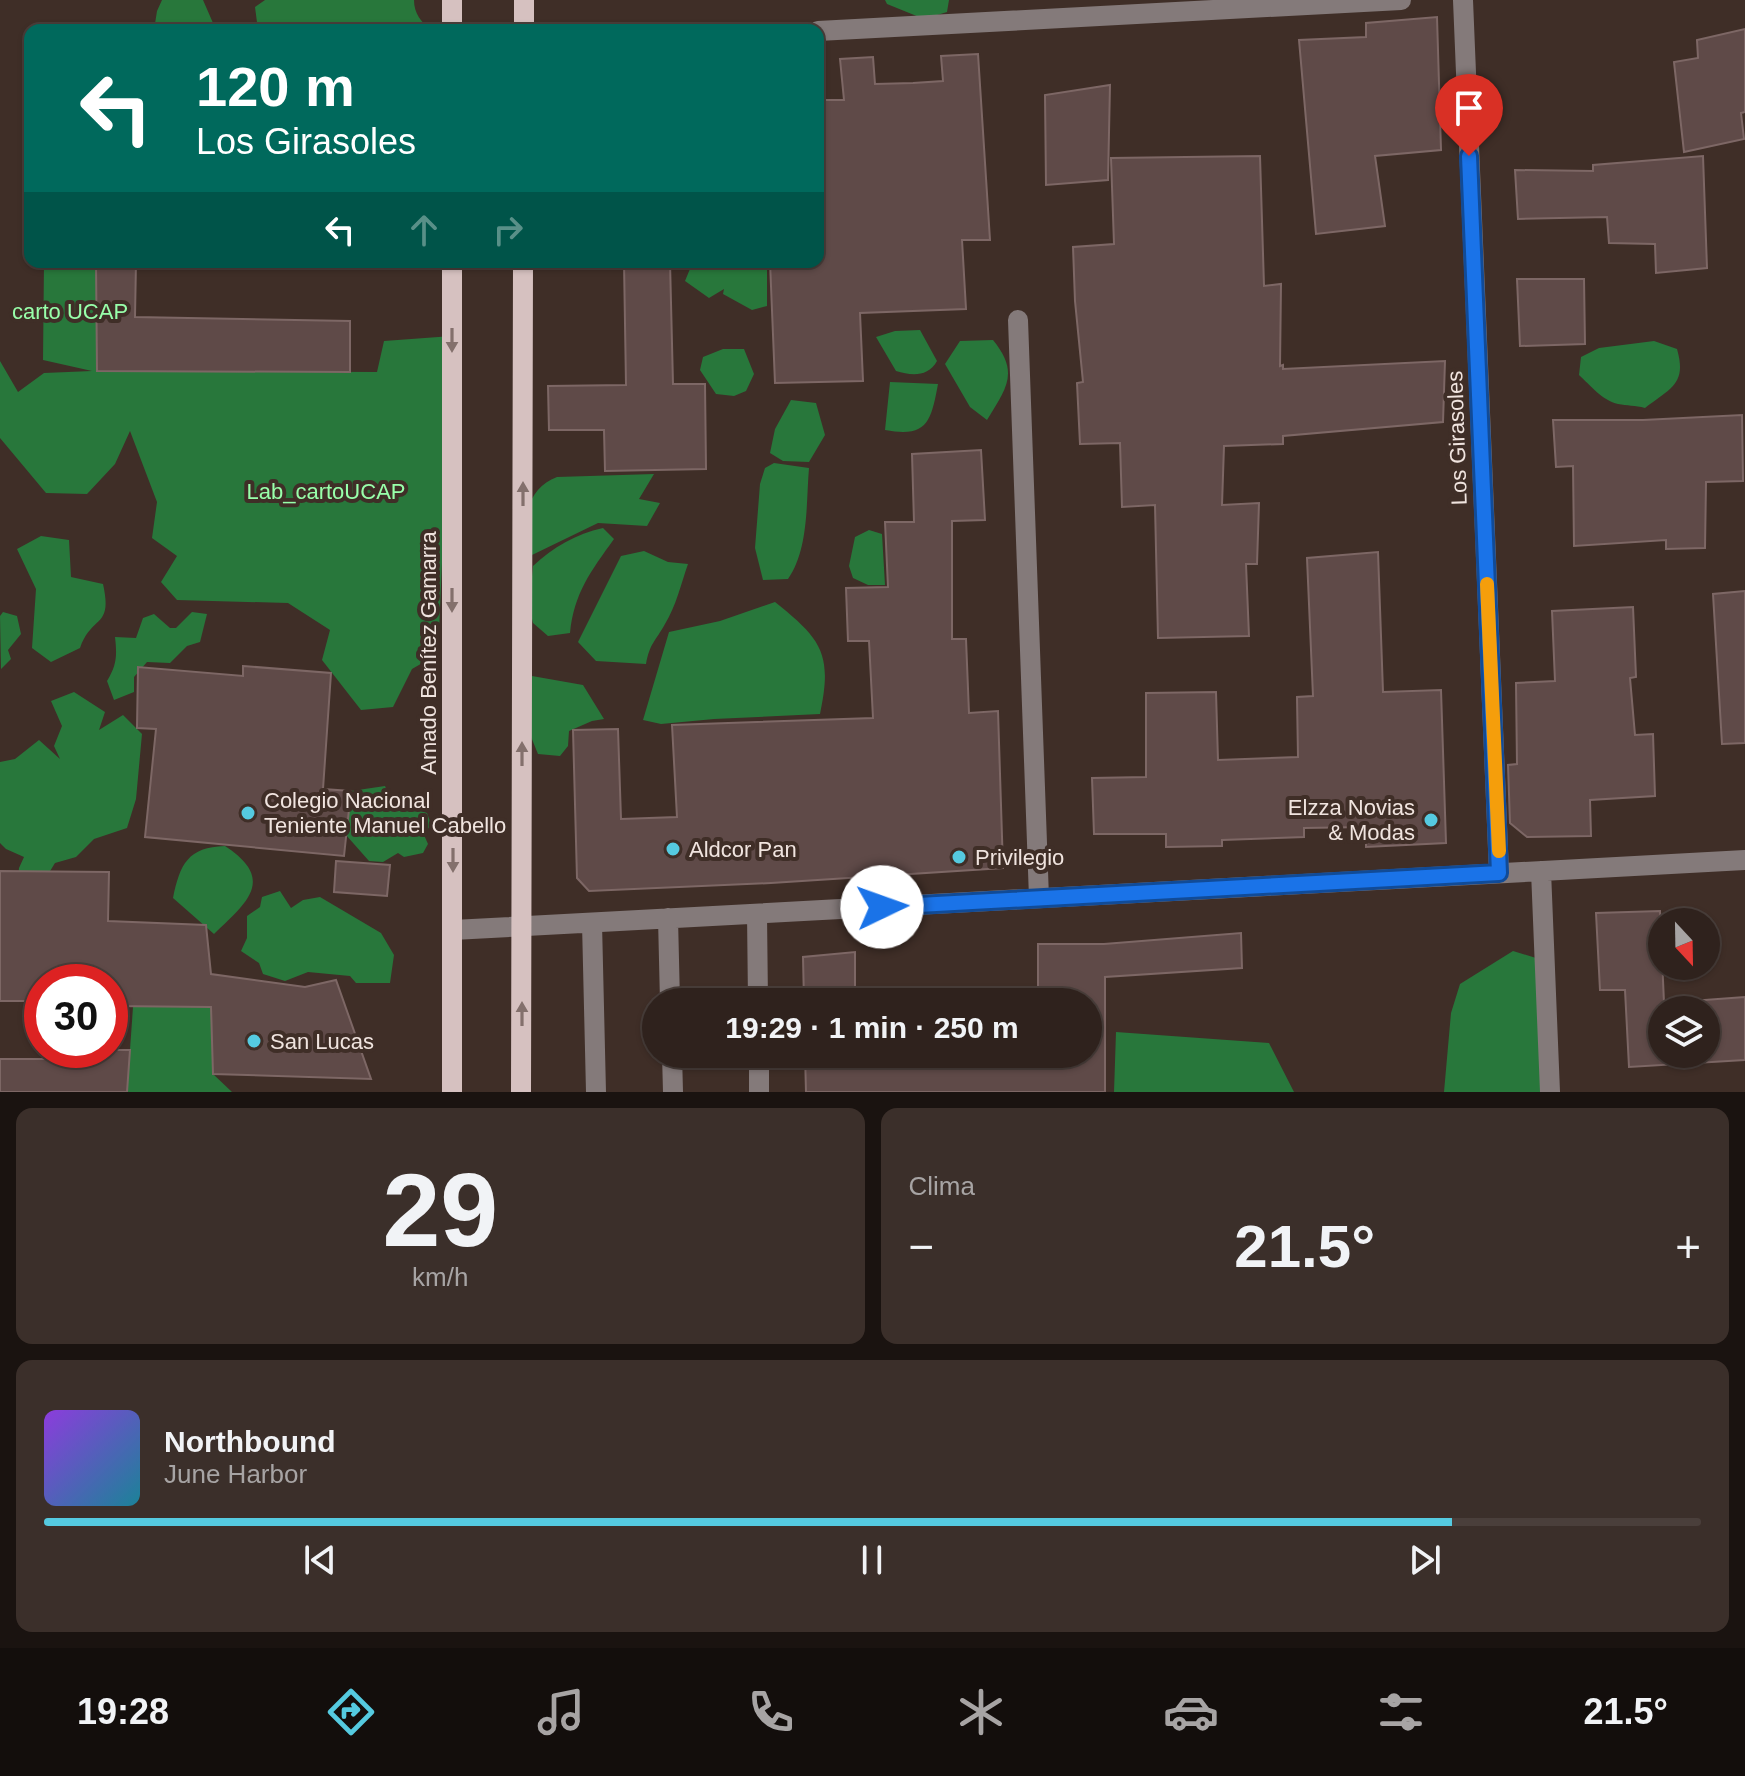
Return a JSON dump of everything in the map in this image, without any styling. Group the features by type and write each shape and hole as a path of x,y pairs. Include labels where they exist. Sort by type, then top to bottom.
{"main road":[{"path":"452,0 452,24"},
{"path":"524,0 524,24"},
{"name":"Amado Benítez Gamarra","path":"452,268 452,1092"},
{"path":"521,1092 523,268"}],"street":[{"path":"824,31 1401,0"},
{"name":"Los Girasoles","path":"1463,0 1499,873"},
{"path":"1018,320 1039,898"},
{"path":"453,930 1745,860"},
{"path":"1541,871 1550,1092"},
{"path":"757,914 758,988"},
{"path":"668,918 670,988"},
{"path":"592,923 596,1092"},
{"path":"672,1068 673,1092"},
{"path":"759,1068 759,1092"}],"green space":[{"path":"162,0 203,0 213,23 155,24"},
{"path":"265,0 414,0 415,9 425,24 257,24 255,7"},
{"path":"885,0 949,0 947,12 924,19 887,4"},
{"name":"Lab_cartoUCAP","path":"44,268 96,268 97,371 377,372 384,341 452,336 438,654 412,669 393,707 361,710 322,660 330,630 288,603 177,600 161,582 177,556 152,538 157,502 130,431 115,464 87,494 46,493 0,438 0,361 18,392 44,373 92,371 43,360"},
{"path":"690,268 767,268 767,306 752,310 723,294 724,289 709,298 685,281"},
{"path":"920,330 937,361 924,373 896,371 876,337 895,331"},
{"path":"993,340 1008,371 1004,389 987,420 970,407 945,364 960,341"},
{"path":"1654,341 1677,349 1680,370 1669,390 1645,408 1607,400 1579,375 1581,357 1599,348"},
{"path":"723,349 744,349 754,374 746,391 734,396 716,394 700,370 703,357"},
{"path":"890,382 938,384 933,408 919,429 899,432 885,430"},
{"path":"791,400 816,403 825,435 809,462 783,461 770,453 775,429"},
{"path":"774,463 809,468 805,525 800,554 788,579 763,580 755,548 760,484 765,468"},
{"path":"654,474 639,499 660,503 647,526 598,523 532,555 526,532 528,509 546,482 557,477"},
{"path":"603,528 614,539 580,594 570,633 548,636 533,623 529,607 533,566 565,542"},
{"path":"869,530 882,534 885,585 868,585 853,578 849,566 855,537"},
{"path":"41,536 69,540 71,577 103,584 105,598 103,615 80,648 51,662 32,648 36,589 17,549"},
{"path":"644,551 668,562 688,564 672,610 651,647 646,664 596,661 578,642 621,556"},
{"path":"775,602 803,627 820,649 825,676 820,714 661,724 643,720 669,632 720,621"},
{"path":"3,612 17,616 21,634 8,650 11,659 1,669 0,616"},
{"path":"192,612 207,614 200,642 187,646 170,663 147,662 134,677 134,692 114,700 107,681 116,660 115,637 136,638 143,618 154,614 170,628 176,628"},
{"path":"532,676 583,685 604,719 569,731 568,746 560,756 538,754 527,727"},
{"path":"74,692 105,712 99,730 123,715 142,734 136,799 127,828 94,839 76,857 55,863 44,881 16,896 19,868 24,857 0,843 0,762 15,759 39,740 60,759 54,746 62,726 51,701"},
{"path":"385,786 393,806 427,813 431,824 424,835 428,844 423,853 404,857 398,853 383,862 369,861 346,835 351,791"},
{"path":"225,846 241,858 250,870 253,881 251,891 237,912 214,934 173,898 183,867 194,854"},
{"path":"280,891 291,908 303,900 320,897 381,933 394,955 390,983 356,983 350,976 308,972 285,981 263,974 259,963 241,951 247,938 247,916 260,907 262,897"},
{"path":"1513,951 1536,958 1542,1092 1444,1092 1451,1013 1460,984"},
{"path":"133,1007 211,1007 213,1074 232,1092 127,1092"},
{"path":"1116,1032 1269,1043 1294,1092 1114,1092"}],"building":[{"path":"1437,17 1441,150 1375,156 1385,226 1316,234 1299,40 1366,37 1366,23"},
{"path":"1745,29 1745,112 1741,113 1744,139 1684,152 1674,62 1698,58 1697,40"},
{"path":"978,54 990,240 962,240 966,309 860,313 863,381 775,383 770,268 824,268 824,100 844,100 840,59 873,57 875,84 913,83 943,81 941,56"},
{"path":"1110,85 1108,180 1046,185 1045,95"},
{"path":"1260,156 1264,286 1281,284 1280,366 1283,365 1283,369 1445,361 1443,422 1283,436 1283,444 1224,446 1222,505 1259,503 1257,564 1246,564 1249,636 1158,638 1155,505 1122,507 1120,443 1080,444 1077,383 1083,382 1073,247 1114,244 1111,158"},
{"path":"1703,156 1707,268 1656,273 1655,244 1609,243 1607,217 1518,219 1515,170 1593,171 1593,165"},
{"path":"96,268 136,268 135,317 350,321 350,372 97,371"},
{"path":"624,268 670,268 673,384 705,384 706,469 605,471 604,430 549,430 548,386 626,385"},
{"path":"1517,279 1584,279 1585,344 1520,346"},
{"path":"1742,415 1743,481 1706,482 1705,548 1666,549 1666,540 1574,546 1573,466 1556,467 1553,420"},
{"path":"981,450 985,520 952,521 952,639 966,639 969,713 998,711 1003,868 589,891 577,878 573,730 618,729 621,819 677,817 672,725 873,718 869,641 848,641 846,588 888,587 885,522 914,522 912,454"},
{"path":"1378,552 1383,692 1441,690 1446,843 1366,847 1366,827 1304,828 1304,837 1222,840 1222,846 1166,847 1166,834 1094,834 1092,778 1146,777 1146,693 1216,692 1218,760 1298,757 1297,697 1313,696 1307,558"},
{"path":"1745,591 1745,743 1722,744 1713,594"},
{"path":"1633,607 1636,677 1630,678 1635,735 1653,734 1655,796 1590,800 1591,836 1527,837 1510,823 1508,765 1517,764 1516,683 1555,681 1552,611"},
{"path":"243,666 331,673 323,789 351,791 344,856 145,837 156,729 137,728 138,667 243,676"},
{"path":"336,861 390,865 387,896 334,892"},
{"path":"0,871 109,872 108,921 206,925 211,974 305,987 336,980 371,1079 213,1074 211,1007 128,1006 128,964 24,964 24,1001 0,1001"},
{"path":"1648,911 1648,980 1663,980 1664,996 1648,996 1648,1066 1629,1067 1625,990 1600,990 1596,913"},
{"path":"1241,933 1242,968 1105,977 1105,1092 806,1092 805,1068 1102,1068 1102,988 1038,988 1038,944 1104,944"},
{"path":"855,952 855,988 804,988 803,957"},
{"path":"1745,997 1745,1060 1720,1062 1720,999"},
{"path":"130,1050 127,1092 0,1092 0,1059 24,1059 24,1068 128,1068"}],"slow traffic":[{"path":"1487,584 1499,851"}],"place":[{"name":"Colegio Nacional Teniente Manuel Cabello","path":"248,813"},
{"name":"Elzza Novias & Modas","path":"1431,820"},
{"name":"Aldcor Pan","path":"673,849"},
{"name":"Privilegio","path":"959,857"},
{"name":"San Lucas","path":"254,1041"}],"route":[{"path":"882,907 1499,873 1469,156"}],"park label":[{"name":"carto UCAP","path":"70,311"}]}
